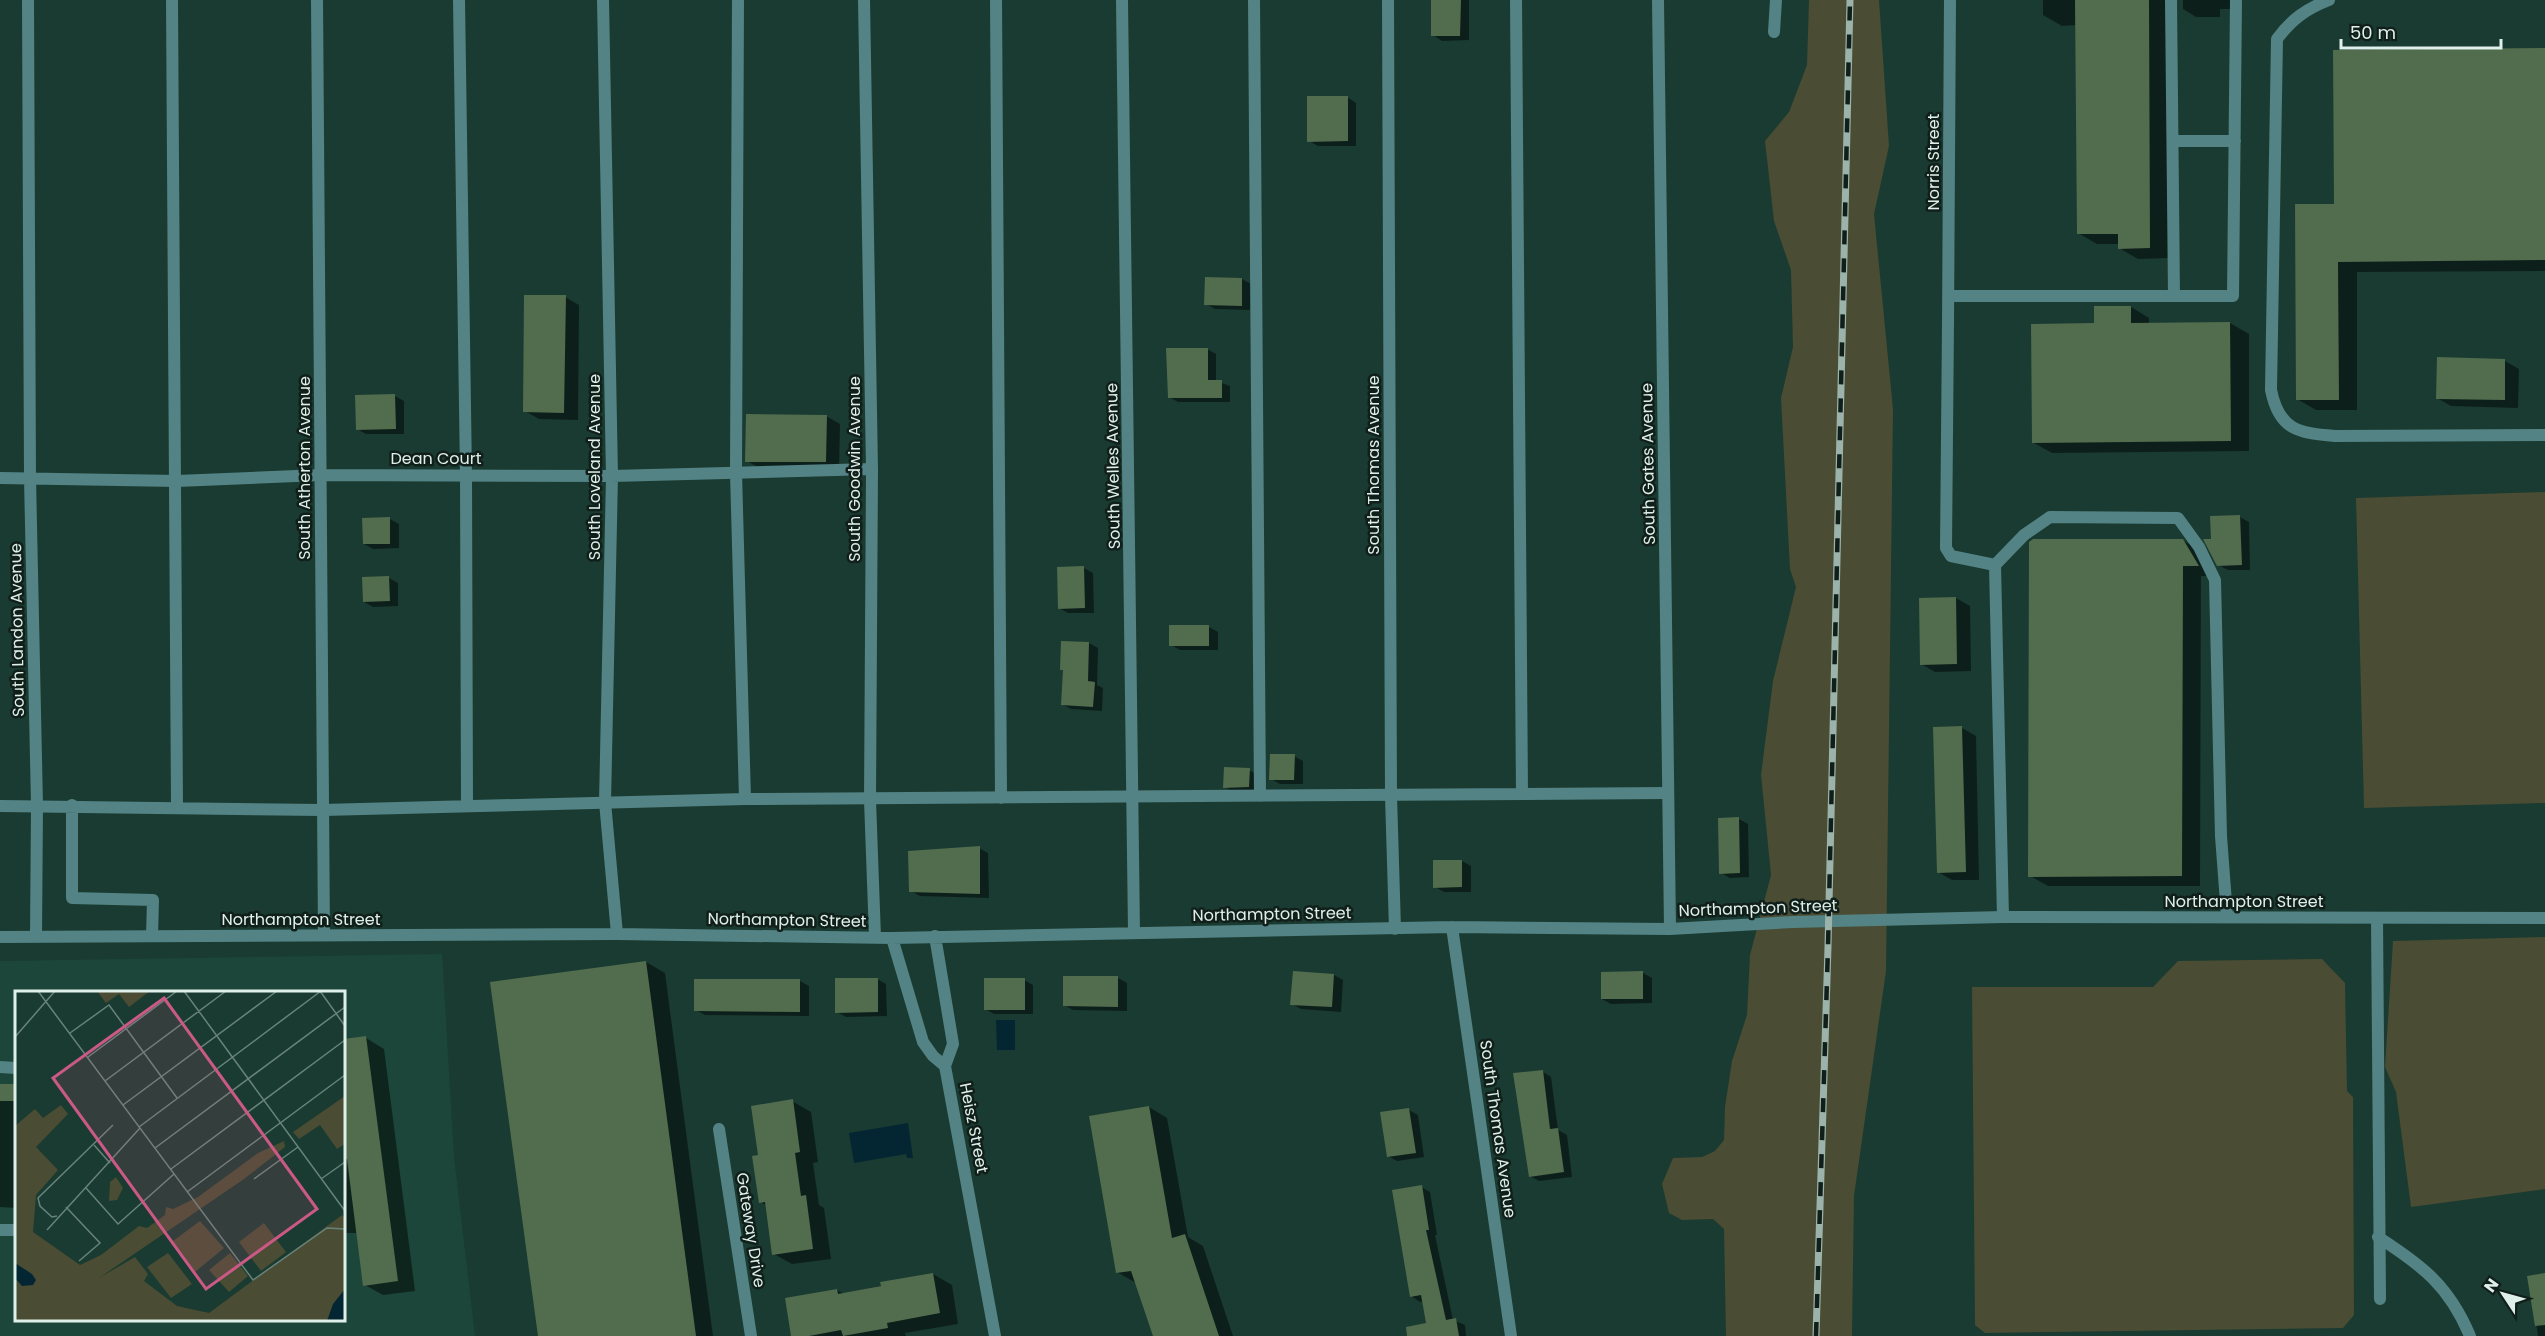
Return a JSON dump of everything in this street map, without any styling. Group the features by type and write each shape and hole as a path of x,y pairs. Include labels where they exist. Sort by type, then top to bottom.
{"street":[{"name":"South Landon Avenue","path":"28,0 30,478 37,805 36,936"},
{"path":"172,0 177,481 177,807"},
{"name":"South Atherton Avenue","path":"317,0 324,935"},
{"path":"459,0 466,474 467,806"},
{"name":"South Loveland Avenue","path":"603,0 612,476 605,802 617,934"},
{"path":"738,0 736,473 745,800"},
{"name":"South Goodwin Avenue","path":"864,0 872,469 870,800 875,937"},
{"path":"996,0 1001,798"},
{"name":"South Welles Avenue","path":"1122,0 1134,932"},
{"path":"1254,0 1260,796"},
{"name":"South Thomas Avenue","path":"1388,0 1391,796 1395,929"},
{"path":"1516,0 1522,794"},
{"name":"South Gates Avenue","path":"1658,0 1670,928"},
{"path":"1774,32 1776,0"},
{"name":"Norris Street","path":"1950,0 1946,548 1951,556 1995,565"},
{"path":"2171,0 2174,296"},
{"path":"1949,296 2233,296 2236,0"},
{"path":"2329,0 2307,8 2288,23 2277,39 2271,390 2275,408 2284,420 2302,434 2335,436 2545,435"},
{"path":"2174,141 2235,141"},
{"name":"Dean Court","path":"0,478 177,481 320,475 612,476 872,469"},
{"path":"2003,917 1995,565 2024,535 2050,518 2178,518 2199,547 2215,580 2221,836 2227,916"},
{"path":"0,806 72,805 323,810 745,800 1668,793"},
{"path":"72,805 72,898 153,900 152,936"},
{"name":"Northampton Street","path":"0,937 617,934 892,938 1452,927 1670,928 1792,922 2003,917 2545,918"},
{"path":"2377,918 2380,1299"},
{"name":"South Thomas Avenue","path":"1452,927 1511,1336"},
{"path":"935,936 953,1044 945,1066"},
{"name":"Heisz Street","path":"892,938 923,1042 933,1056 945,1066 995,1336"},
{"path":"0,1067 15,1068"},
{"name":"Gateway Drive","path":"719,1129 751,1336"},
{"path":"2378,1237 2410,1257 2435,1279 2459,1310 2470,1336"}],"shaded area":[{"path":"1809,0 1879,0 1889,146 1874,214 1893,409 1886,971 1854,1196 1852,1336 1726,1336 1724,1229 1713,1219 1682,1220 1669,1213 1662,1184 1673,1158 1702,1157 1715,1151 1724,1140 1725,1107 1732,1061 1747,1015 1750,955 1771,875 1761,775 1773,681 1796,587 1790,569 1781,398 1793,347 1791,270 1774,221 1765,141 1789,112 1807,65"},
{"path":"2545,492 2545,803 2364,808 2356,498"},
{"path":"2545,937 2545,1189 2411,1207 2396,1092 2385,1067 2393,941"},
{"path":"442,954 454,1157 475,1336 0,1336 0,961"},
{"path":"2322,959 2345,983 2347,1091 2353,1097 2354,1315 2343,1328 1985,1333 1975,1325 1972,987 2153,987 2178,961"}],"water":[{"path":"996,1020 1015,1020 1015,1050 997,1050"},
{"path":"908,1123 913,1158 907,1158 906,1154 854,1163 849,1133"}],"building":[{"path":"1431,0 1461,0 1460,36 1431,36"},
{"path":"2075,0 2149,0 2150,248 2118,249 2118,234 2077,234"},
{"path":"2545,48 2545,260 2338,262 2339,400 2296,400 2295,204 2334,204 2333,50"},
{"path":"1307,96 1348,96 1348,141 1307,142"},
{"path":"1205,277 1242,278 1242,306 1204,305"},
{"path":"524,295 566,295 564,413 523,412"},
{"path":"2094,306 2131,306 2131,323 2230,322 2231,441 2032,443 2031,324 2094,323"},
{"path":"1166,348 1208,348 1208,380 1222,380 1222,398 1168,398"},
{"path":"2437,357 2505,359 2505,400 2436,399"},
{"path":"395,394 396,429 356,430 355,395"},
{"path":"746,414 827,415 826,462 745,462"},
{"path":"2240,515 2242,565 2217,566 2203,539 2211,539 2210,516"},
{"path":"390,517 390,544 363,544 362,518"},
{"path":"2033,539 2183,539 2199,566 2183,566 2182,876 2028,877 2029,542"},
{"path":"1084,566 1085,608 1058,609 1057,567"},
{"path":"389,576 390,601 363,602 362,577"},
{"path":"1956,597 1957,664 1920,665 1919,598"},
{"path":"1169,625 1209,625 1209,646 1169,646"},
{"path":"1061,641 1089,642 1088,681 1095,682 1093,707 1061,705 1063,670 1060,670"},
{"path":"1962,726 1966,872 1937,873 1933,727"},
{"path":"1270,754 1295,754 1294,780 1269,780"},
{"path":"1224,767 1250,768 1249,787 1223,788"},
{"path":"1739,817 1740,873 1719,874 1718,818"},
{"path":"980,846 980,894 909,892 908,851"},
{"path":"1433,860 1462,860 1462,887 1433,888"},
{"path":"646,961 696,1336 538,1336 490,982"},
{"path":"1293,971 1334,974 1332,1007 1290,1005"},
{"path":"1643,971 1643,999 1601,999 1601,972"},
{"path":"1063,976 1118,976 1118,1007 1063,1006"},
{"path":"835,978 878,978 878,1012 835,1013"},
{"path":"984,978 1025,978 1025,1010 984,1010"},
{"path":"694,979 800,979 800,1012 694,1011"},
{"path":"366,1036 398,1281 363,1286 347,1159 345,1159 345,1039"},
{"path":"1543,1070 1550,1129 1558,1128 1564,1172 1529,1177 1513,1073"},
{"path":"0,1084 15,1084 15,1101 0,1101"},
{"path":"793,1099 800,1152 795,1153 801,1196 806,1195 813,1249 772,1255 765,1202 759,1203 752,1156 758,1155 751,1106"},
{"path":"1149,1106 1172,1238 1185,1234 1219,1336 1153,1336 1131,1271 1116,1273 1089,1116"},
{"path":"1409,1108 1416,1153 1387,1157 1380,1112"},
{"path":"1422,1185 1429,1230 1426,1230 1446,1320 1456,1318 1459,1336 1407,1336 1406,1327 1426,1323 1421,1295 1410,1297 1392,1190"},
{"path":"933,1273 940,1313 887,1323 888,1328 843,1336 841,1330 809,1336 791,1336 785,1298 837,1289 838,1294 881,1286 880,1282"},
{"path":"2545,1273 2545,1325 2535,1326 2527,1276"}],"railway":[{"path":"1816,1336 1828,947 1850,0"}]}
